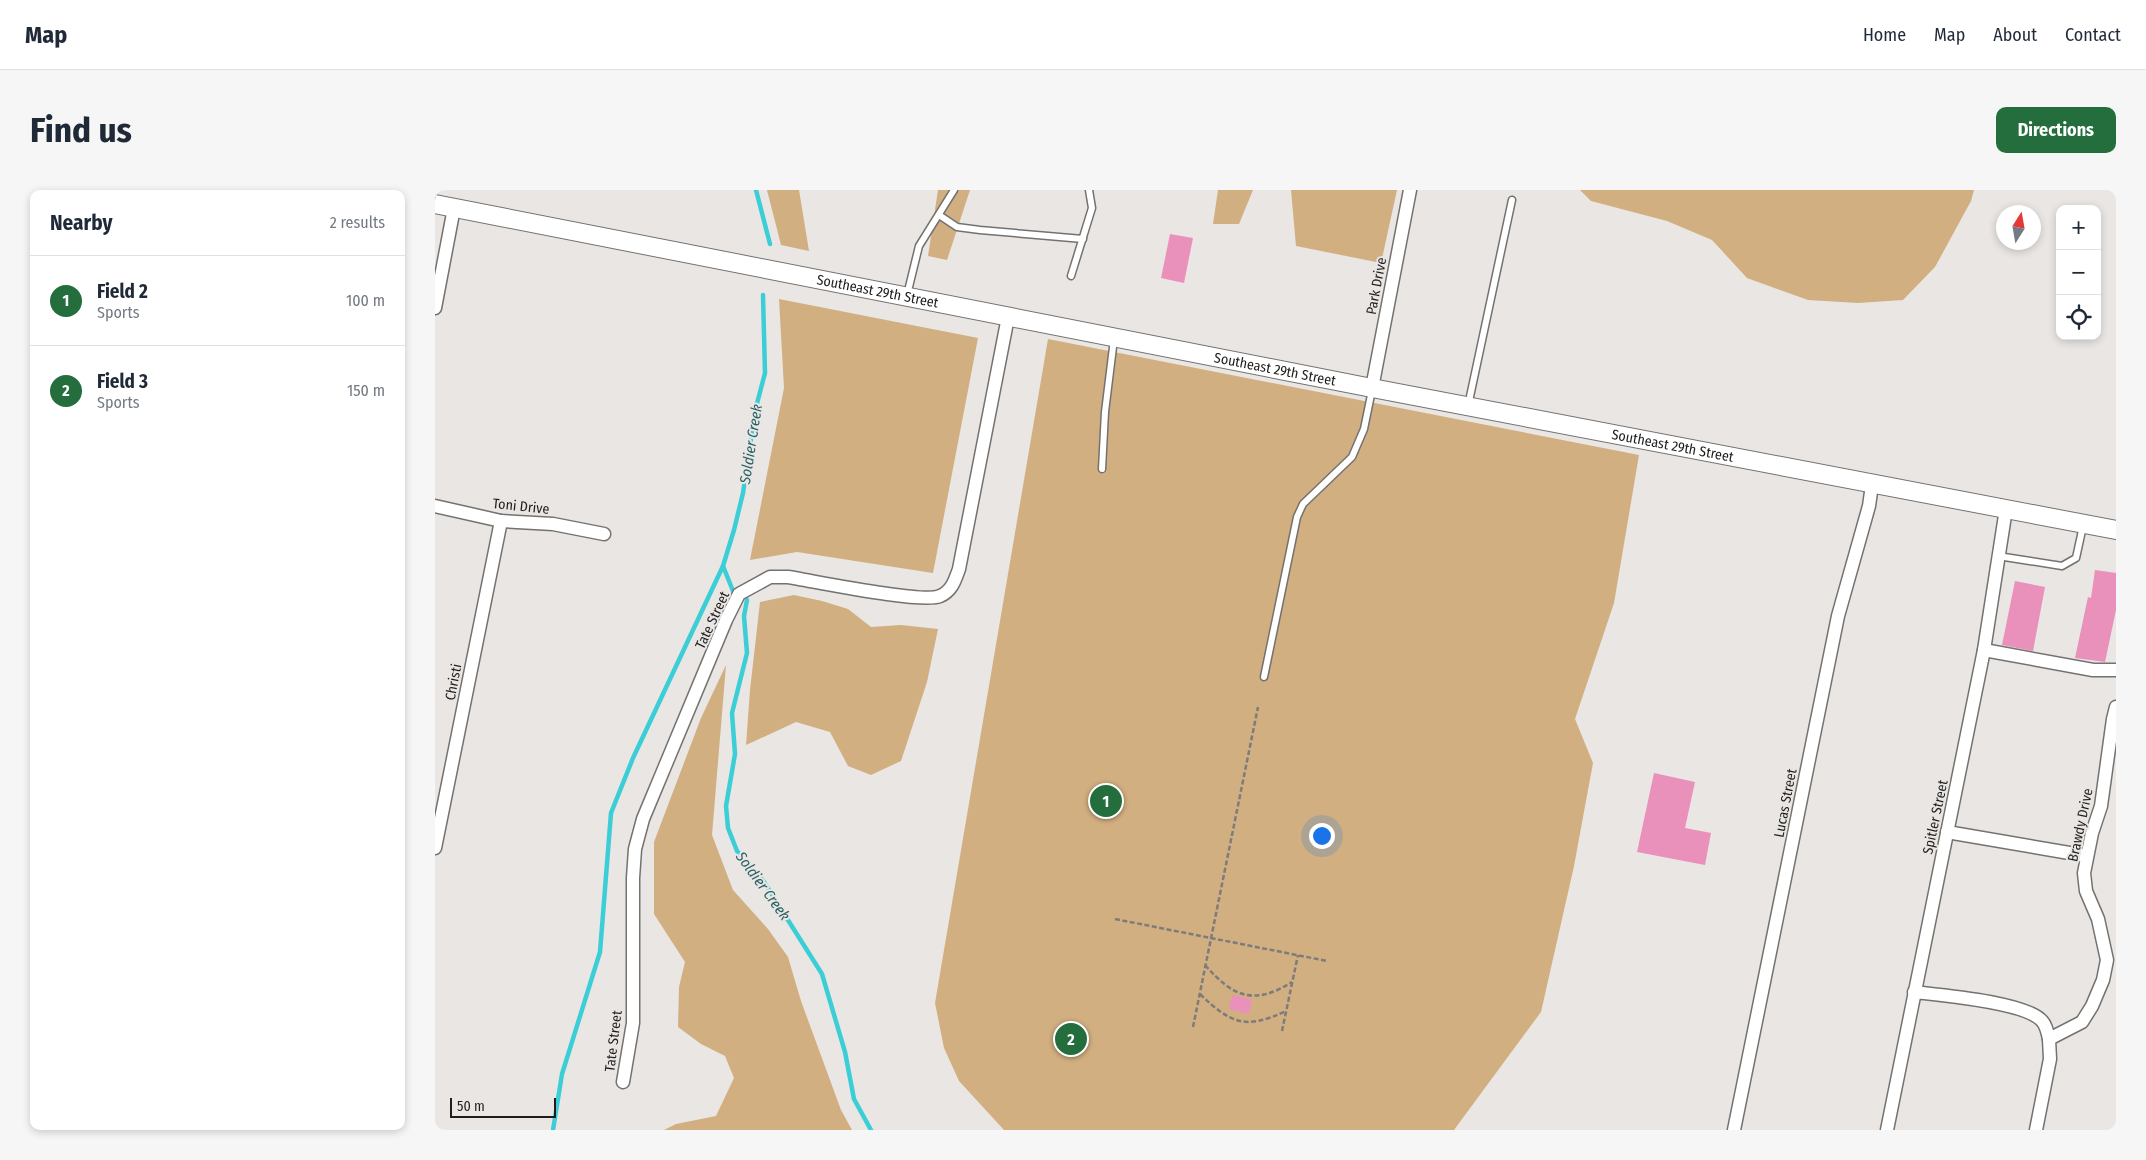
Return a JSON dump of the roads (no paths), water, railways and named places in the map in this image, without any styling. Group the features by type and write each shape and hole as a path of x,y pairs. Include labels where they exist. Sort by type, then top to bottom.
{"main road":[{"name":"Southeast 29th Street","path":"435,204 1468,407 2116,530"}],"street":[{"name":"Park Drive","path":"1372,388 1410,190"},
{"path":"435,308 454,208"},
{"name":"Tate Street","path":"623,1082 633,1023 633,878 637,836 726,620 739,594 770,577 788,576 919,598 934,599 947,593 959,569 1008,317"},
{"name":"Lucas Street","path":"1734,1130 1838,616 1869,506 1872,485"},
{"name":"Toni Drive","path":"435,506 501,521 553,524 604,534"},
{"name":"Spitler Street","path":"1887,1130 1984,650 2006,509"},
{"name":"Christi","path":"435,848 501,521"},
{"path":"1984,650 2093,670 2116,670"},
{"name":"Brawdy Drive","path":"2049,1039 2082,1022 2092,1006 2103,980 2107,960 2097,919 2087,891 2085,873 2087,856 2101,806 2116,707"},
{"path":"1947,832 2087,856"},
{"path":"1914,992 1995,1003 2029,1013 2043,1021 2049,1039 2050,1059 2036,1130"}],"lane":[{"path":"907,297 919,246 955,190"},
{"path":"1071,276 1091,208 1089,190"},
{"path":"1468,407 1512,200"},
{"path":"939,215 957,226 980,230 1083,240"},
{"path":"1102,469 1114,337"},
{"path":"1264,677 1297,517 1303,504 1352,457 1364,429 1372,388"},
{"path":"1999,556 2062,566 2076,558 2083,524"}],"waterway":[{"name":"Soldier Creek","path":"756,190 770,244"},
{"path":"553,1130 562,1074 600,952 611,813 633,758 723,566 734,530 743,493 755,411 765,373 763,295"},
{"name":"Soldier Creek","path":"723,566 733,591"},
{"name":"Soldier Creek","path":"747,600 744,616 747,653 732,713 735,754 726,806 728,828 737,851 764,882 822,974 845,1052 854,1099 871,1130"}],"place":[{"name":"Field 2","path":"1106,801"},
{"name":"Field 3","path":"1071,1039"}]}
